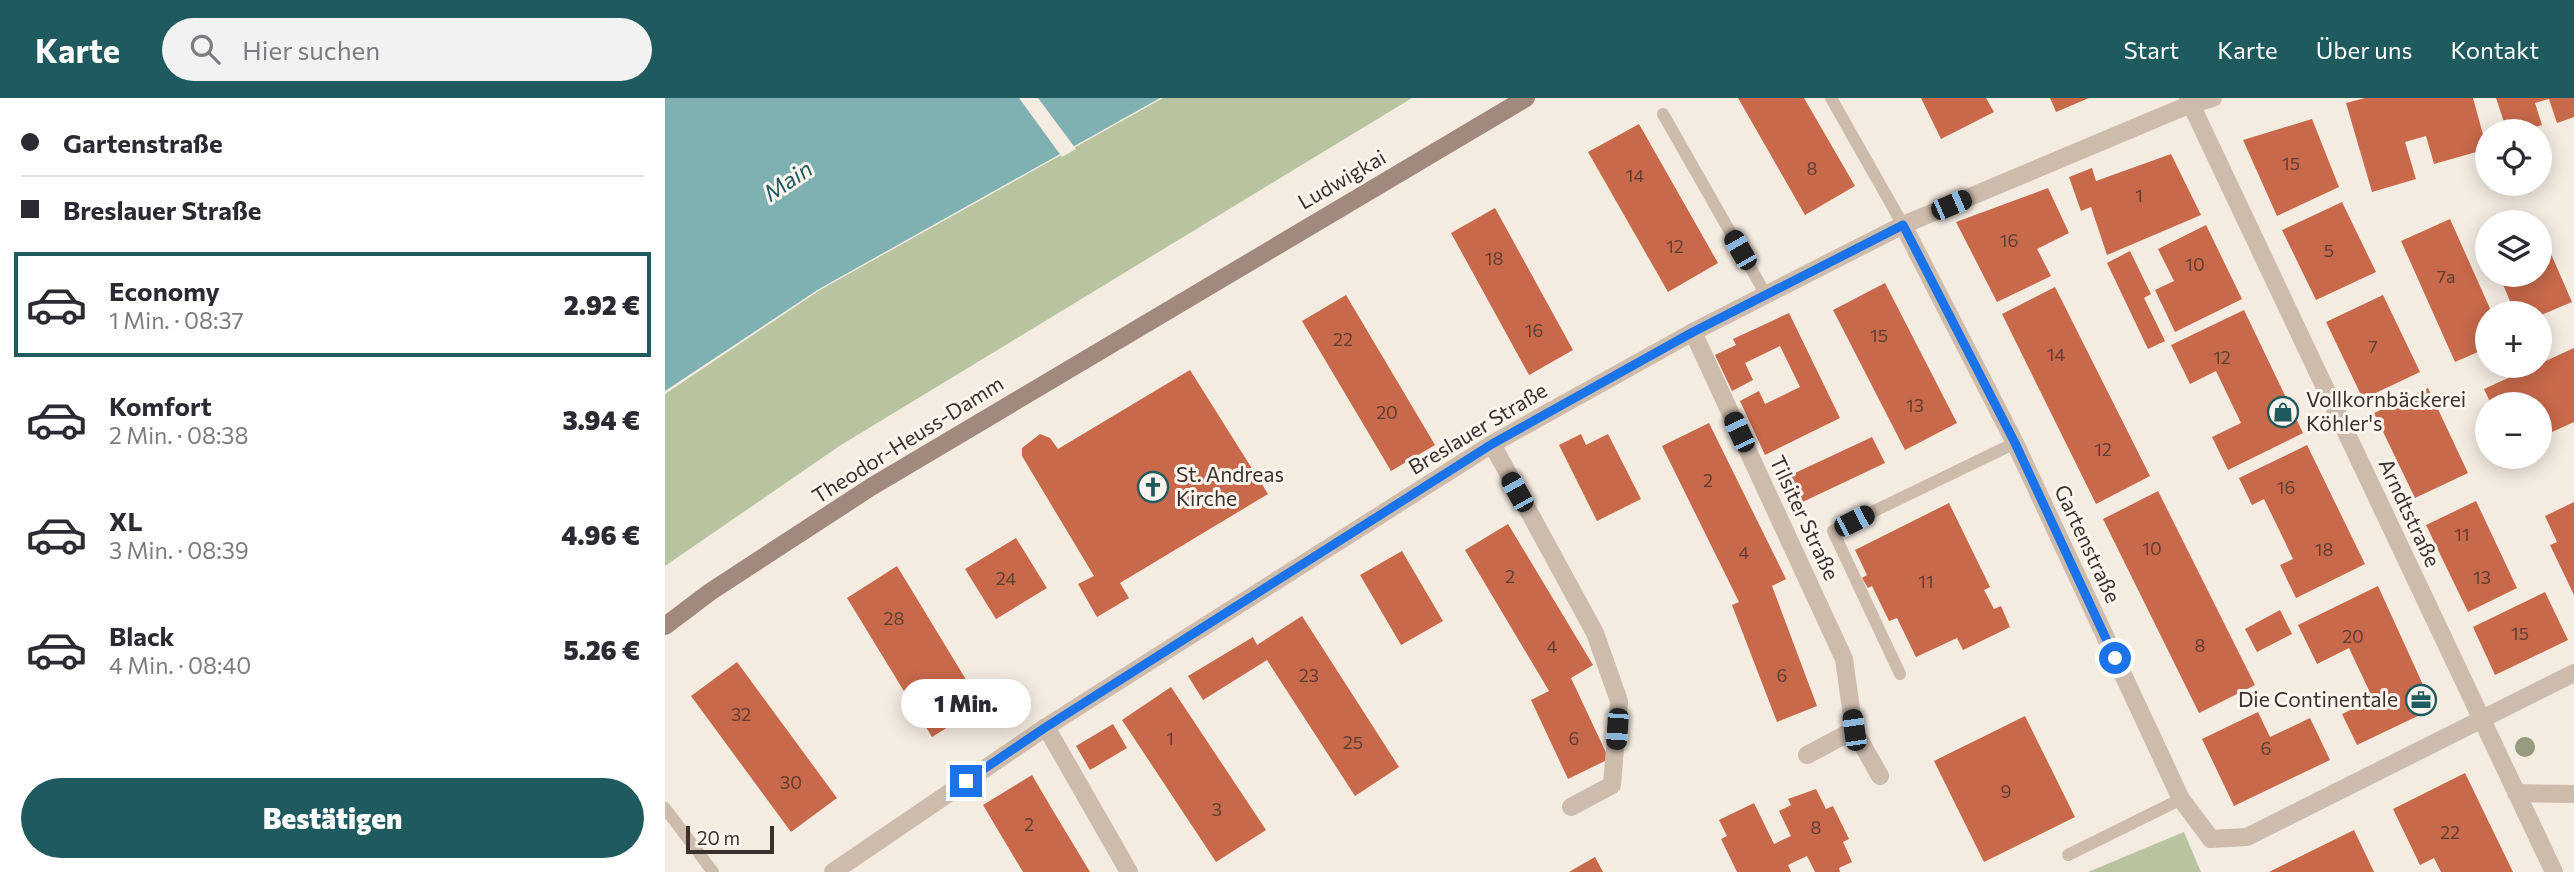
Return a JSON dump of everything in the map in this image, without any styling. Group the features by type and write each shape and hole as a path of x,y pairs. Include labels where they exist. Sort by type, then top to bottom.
{"main road":[{"name":"Ludwigkai","path":"1181,301 1526,98"},
{"name":"Theodor-Heuss-Damm","path":"665,626 710,592 871,487 1181,301"}],"street":[{"name":"Breslauer Straße","path":"833,872 1046,727 1492,444 1693,332 1903,225 2189,101 2213,98"},
{"name":"Arndtstraße","path":"2189,101 2553,872"},
{"name":"Gartenstraße","path":"1903,225 2015,443 2181,799 2211,839 2247,837 2481,719"},
{"name":"Tilsiter Straße","path":"1693,332 1844,659 1854,730 1880,776"},
{"path":"1492,444 1595,634 1619,701 1612,785 1570,807"},
{"path":"2481,719 2574,673"},
{"path":"1046,727 1129,872"},
{"path":"1807,755 1854,730"},
{"path":"2516,793 2574,794"}],"lane":[{"path":"1831,98 1903,225"},
{"path":"1663,114 1766,295"},
{"path":"1900,674 1833,531 2015,443"},
{"path":"2068,855 2181,799"},
{"path":"665,808 713,872"}],"green space":[{"path":"1163,98 1412,98 841,445 665,566 665,394 820,290"},
{"path":"2184,832 2201,872 2088,872"}],"water":[{"name":"Main","path":"665,98 1160,98 819,289 665,391"}],"pier":[{"path":"1019,98 1038,98 1076,149 1062,157"}],"building":[{"path":"1738,98 1804,98 1855,186 1805,215"},
{"path":"1921,98 1986,98 1994,112 1941,139"},
{"path":"2050,98 2089,98 2056,112"},
{"path":"2365,98 2473,98 2479,119 2475,119 2475,152 2434,164 2426,136 2405,142 2416,179 2372,192 2346,103"},
{"path":"2496,98 2574,98 2574,117 2557,123 2549,99 2535,103 2540,119 2503,119"},
{"path":"2312,119 2339,187 2277,216 2243,140"},
{"path":"1639,124 1718,263 1668,292 1588,152"},
{"path":"2171,154 2201,215 2107,255 2091,207 2081,211 2069,177 2092,168 2096,181"},
{"path":"2048,188 2069,233 2037,249 2051,276 1997,302 1956,222"},
{"path":"2342,202 2376,272 2316,300 2282,230"},
{"path":"1495,208 1573,350 1529,375 1451,233"},
{"path":"2450,219 2475,275 2475,287 2480,287 2487,301 2475,301 2475,353 2455,362 2401,241"},
{"path":"2206,225 2242,299 2175,332 2155,290 2174,281 2158,249"},
{"path":"2130,251 2151,294 2144,298 2165,341 2148,349 2107,263"},
{"path":"2552,256 2572,302 2552,310 2552,301 2510,301 2504,287 2552,287"},
{"path":"1885,283 1957,423 1905,450 1833,310"},
{"path":"2055,287 2150,476 2096,504 2002,314"},
{"path":"1346,295 1435,445 1391,471 1302,321"},
{"path":"2383,295 2420,372 2363,399 2326,322"},
{"path":"2244,310 2303,433 2228,470 2212,437 2241,423 2216,371 2190,384 2171,345"},
{"path":"1789,313 1840,418 1765,455 1740,401 1759,391 1765,404 1800,387 1780,346 1745,363 1753,380 1732,391 1715,355 1736,345 1733,339"},
{"path":"2574,348 2574,422 2552,432 2552,392 2485,392 2484,389 2508,378 2552,378 2552,358"},
{"name":"St. Andreas Kirche","path":"1190,370 1268,494 1120,583 1129,598 1097,617 1078,584 1094,576 1022,456 1022,448 1040,434 1050,438 1058,449"},
{"path":"2428,388 2468,473 2415,498 2374,413"},
{"path":"1709,423 1786,579 1772,586 1817,706 1777,722 1732,605 1739,602 1662,446"},
{"path":"1581,434 1586,445 1608,434 1641,499 1597,521 1559,445"},
{"path":"1872,437 1885,463 1792,507 1780,480"},
{"path":"2307,445 2365,564 2296,598 2280,565 2293,559 2285,542 2264,499 2252,505 2239,478"},
{"path":"2158,491 2255,685 2199,713 2103,519"},
{"path":"2476,501 2517,588 2468,612 2426,525"},
{"path":"2574,502 2574,595 2550,545 2557,542 2545,516"},
{"path":"1949,503 1990,587 1984,590 1994,609 2001,606 2010,627 1963,650 1957,638 1916,657 1897,618 1889,621 1872,586 1868,588 1862,578 1867,575 1855,550"},
{"path":"1508,524 1593,665 1571,678 1609,759 1568,779 1531,700 1549,691 1465,550"},
{"path":"1016,538 1047,588 996,619 965,569"},
{"path":"1402,551 1443,621 1401,645 1360,575"},
{"path":"897,566 982,706 932,737 847,598"},
{"path":"2378,586 2429,698 2424,713 2357,745 2342,714 2373,699 2349,648 2317,664 2298,625"},
{"path":"2545,592 2568,640 2495,675 2473,627"},
{"path":"2280,610 2292,634 2257,652 2245,629"},
{"path":"1302,616 1399,767 1355,796 1267,660 1203,700 1188,676 1253,637 1257,645"},
{"path":"737,662 837,798 791,832 691,696"},
{"path":"1171,687 1266,830 1216,862 1122,720"},
{"path":"2258,712 2270,737 2310,718 2330,760 2234,806 2202,739"},
{"path":"2025,716 2075,817 1984,862 1934,761"},
{"path":"1113,724 1127,748 1090,770 1076,746"},
{"path":"2465,773 2513,872 2441,872 2434,858 2420,865 2393,809"},
{"path":"1032,775 1090,872 1023,872 983,805"},
{"path":"1816,789 1826,809 1833,806 1849,839 1843,842 1852,862 1839,868 1840,872 1815,872 1807,856 1788,865 1791,872 1737,872 1721,839 1727,836 1719,820 1754,803 1774,844 1791,836 1779,811 1791,805 1788,799"},
{"path":"2354,830 2374,872 2269,872 2287,863"},
{"path":"1595,857 1603,872 1569,872"}],"place":[{"name":"Vollkornbäckerei Köhler's","path":"2283,412"},
{"name":"St. Andreas Kirche","path":"1153,487"},
{"name":"Die Continentale","path":"2421,700"}],"route":[{"path":"966,781 1046,727 1492,444 1693,332 1903,225 2015,443 2115,658"}]}
